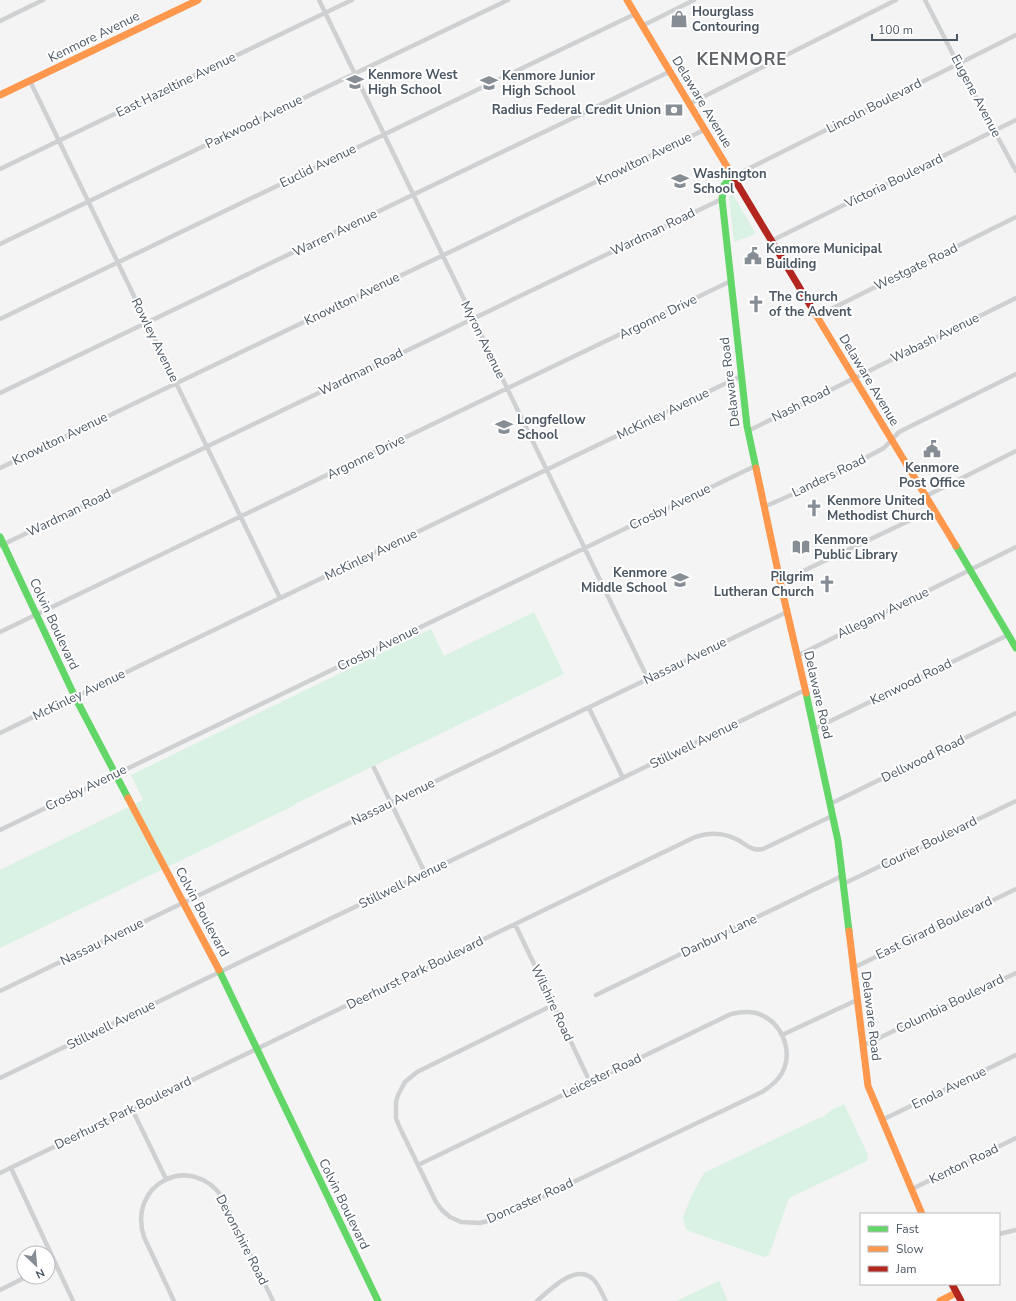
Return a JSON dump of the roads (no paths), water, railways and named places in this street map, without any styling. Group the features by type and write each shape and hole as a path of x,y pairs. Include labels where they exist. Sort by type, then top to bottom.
{"street":[{"path":"0,21 44,0"},
{"name":"Kenmore Avenue","path":"0,95 198,0"},
{"name":"Myron Avenue","path":"319,0 648,679"},
{"name":"East Hazeltine Avenue","path":"0,169 352,0"},
{"name":"Parkwood Avenue","path":"0,244 508,0"},
{"name":"Delaware Avenue","path":"627,0 732,177 855,378 891,441 934,509 1008,635 1015,644"},
{"path":"642,26 694,0"},
{"path":"689,104 896,0"},
{"name":"Eugene Avenue","path":"925,0 1016,171"},
{"name":"Euclid Avenue","path":"0,319 635,14"},
{"name":"Lincoln Boulevard","path":"732,177 1016,35"},
{"name":"Warren Avenue","path":"0,393 669,72"},
{"name":"Rowley Avenue","path":"30,81 280,598"},
{"name":"Victoria Boulevard","path":"771,241 1016,120"},
{"name":"Knowlton Avenue","path":"0,468 704,130"},
{"name":"Delaware Road","path":"732,177 724,185 722,199 748,431 838,841 868,1086 922,1213"},
{"name":"Wardman Road","path":"2,545 722,199"},
{"name":"Westgate Road","path":"817,316 1016,217"},
{"name":"Argonne Drive","path":"0,632 731,281"},
{"name":"Wabash Avenue","path":"855,378 1016,298"},
{"name":"Landers Road","path":"764,507 818,482 884,448 899,432 1016,374"},
{"name":"McKinley Avenue","path":"0,733 741,376"},
{"name":"Nash Road","path":"748,431 855,378"},
{"path":"926,496 1016,451"},
{"name":"Crosby Avenue","path":"0,830 755,466"},
{"path":"780,582 934,509"},
{"name":"Colvin Boulevard","path":"0,537 2,545 75,697 220,972 378,1301"},
{"name":"Allegany Avenue","path":"797,656 1016,547"},
{"name":"Nassau Avenue","path":"0,991 787,612"},
{"name":"Kenwood Road","path":"814,729 1008,635"},
{"name":"Stillwell Avenue","path":"0,1078 805,690"},
{"path":"589,708 624,778"},
{"name":"Dellwood Road","path":"830,804 1016,713"},
{"path":"374,768 425,873"},
{"name":"Courier Boulevard","path":"843,884 1016,801"},
{"name":"Deerhurst Park Boulevard","path":"0,1173 514,924 702,835 710,833 726,834 740,840 752,849 763,849 832,816"},
{"name":"Danbury Lane","path":"596,995 842,876"},
{"name":"East Girard Boulevard","path":"853,968 1016,889"},
{"name":"Wilshire Road","path":"514,924 590,1082"},
{"name":"Columbia Boulevard","path":"862,1046 1016,973"},
{"path":"782,1035 857,1000"},
{"name":"Doncaster Road","path":"553,1005 417,1072 405,1082 398,1095 396,1102 396,1118 436,1202 450,1217 470,1224 480,1224 496,1219 762,1092 775,1082 785,1066 787,1052 782,1035"},
{"name":"Leicester Road","path":"418,1165 731,1014 747,1012 763,1016 774,1024 782,1035"},
{"name":"Enola Avenue","path":"882,1120 1016,1055"},
{"path":"132,1109 166,1179 149,1194 142,1209 140,1220 144,1237 174,1301"},
{"name":"Kenton Road","path":"912,1189 1016,1138"},
{"path":"11,1168 47,1245"},
{"name":"Devonshire Road","path":"166,1179 180,1176 195,1177 208,1182 218,1191 273,1301"},
{"path":"1000,1234 1016,1230"},
{"path":"56,1265 73,1301"},
{"path":"537,1301 570,1276 582,1274 593,1279 606,1301"},
{"path":"0,1290 16,1282"},
{"path":"952,1285 961,1301"},
{"path":"940,1301 956,1293"}],"place":[{"name":"Hourglass Contouring","path":"679,19"},
{"name":"Kenmore West High School","path":"355,82"},
{"name":"Kenmore Junior High School","path":"489,83"},
{"name":"Radius Federal Credit Union","path":"674,110"},
{"name":"Washington School","path":"680,181"},
{"name":"Kenmore Municipal Building","path":"753,256"},
{"name":"The Church of the Advent","path":"756,304"},
{"name":"Longfellow School","path":"504,427"},
{"name":"Kenmore Post Office","path":"932,449"},
{"name":"Kenmore United Methodist Church","path":"814,508"},
{"name":"Kenmore Public Library","path":"801,547"},
{"name":"Kenmore Middle School","path":"680,580"},
{"name":"Pilgrim Lutheran Church","path":"827,584"}],"district":[{"name":"KENMORE","path":"742,59"}]}
